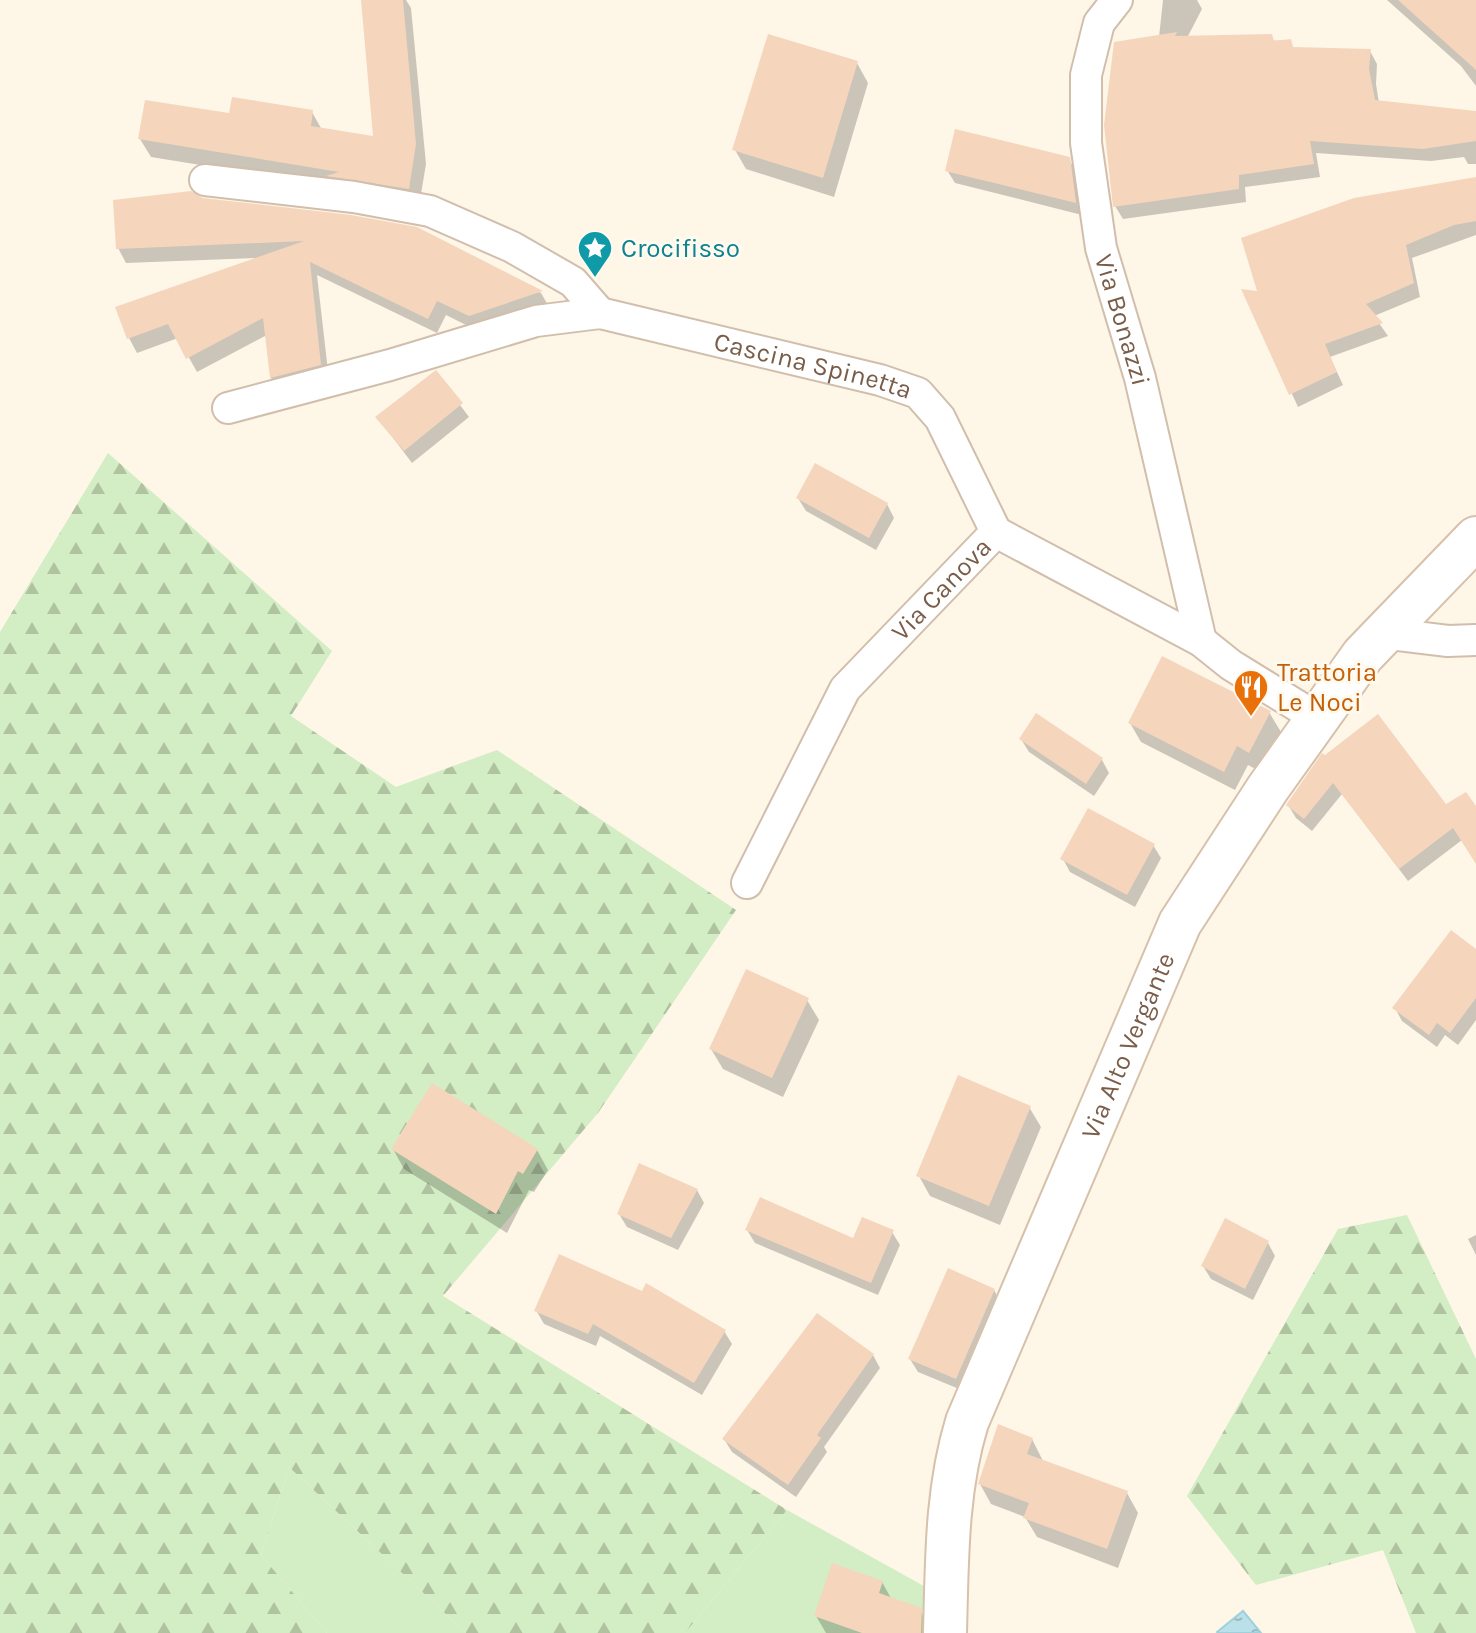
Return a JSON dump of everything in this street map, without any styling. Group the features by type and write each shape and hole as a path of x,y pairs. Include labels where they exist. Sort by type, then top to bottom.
{"main road":[{"name":"Via Alto Vergante","path":"945,1633 954,1467 967,1422 1180,923 1317,718 1476,538"}],"street":[{"name":"Via Bonazzi","path":"1117,0 1099,23 1086,75 1086,143 1101,248 1140,378 1201,641"},
{"path":"205,180 354,197 430,211 512,247 573,282 600,313"},
{"name":"Cascina Spinetta","path":"228,408 390,365 536,321 600,313 880,380 918,393 940,418 996,532"},
{"name":"Via Canova","path":"747,883 845,689 996,532 1201,641 1231,665 1317,718"},
{"path":"1392,630 1448,641 1476,640"}],"green space":[{"path":"108,453 332,651 291,716 396,787 497,750 736,910 598,1113 443,1296 787,1510 685,1633 466,1633 289,1467 261,1555 327,1633 0,1633 0,632"},
{"path":"1407,1215 1476,1359 1476,1633 1416,1633 1383,1550 1256,1585 1187,1496 1338,1229"},
{"path":"289,1467 466,1633 327,1633 261,1555"},
{"path":"787,1510 931,1590 932,1633 685,1633"}],"water":[{"path":"1243,1611 1261,1633 1217,1632"}],"building":[{"path":"361,0 403,0 416,144 409,189 326,176 339,172 138,139 145,100 229,113 232,97 313,110 311,126 373,136"},
{"path":"1398,0 1476,0 1476,70"},
{"path":"1177,32 1175,36 1272,34 1274,41 1291,39 1293,47 1371,49 1369,69 1375,100 1476,111 1476,141 1423,149 1310,141 1314,164 1239,175 1239,189 1113,207 1104,125 1114,42"},
{"path":"768,34 858,61 823,178 732,150"},
{"path":"955,129 1070,157 1076,203 945,171"},
{"path":"1476,177 1476,221 1454,225 1406,245 1414,283 1366,304 1383,323 1325,344 1337,372 1289,395 1241,289 1257,291 1241,238 1354,198"},
{"path":"191,191 203,198 351,215 417,227 543,291 469,316 437,301 428,319 310,262 321,365 270,378 263,318 186,359 168,324 127,339 115,307 304,241 116,249 113,200"},
{"path":"436,370 463,403 404,451 375,417"},
{"path":"815,463 888,503 869,538 796,498"},
{"path":"1162,656 1271,711 1249,753 1237,746 1224,772 1128,723"},
{"path":"1036,713 1103,758 1086,784 1019,739"},
{"path":"1378,714 1446,804 1466,792 1476,806 1476,864 1453,828 1399,869 1333,783 1304,819 1286,805 1322,753 1325,755"},
{"path":"1088,808 1155,844 1127,895 1060,859"},
{"path":"1451,930 1476,949 1476,998 1450,1033 1437,1023 1429,1035 1392,1008"},
{"path":"746,969 809,998 772,1078 709,1049"},
{"path":"958,1075 1031,1106 989,1206 916,1176"},
{"path":"432,1083 538,1149 523,1174 518,1171 496,1214 391,1149"},
{"path":"639,1163 698,1189 671,1238 617,1214"},
{"path":"760,1197 853,1238 862,1217 894,1230 871,1283 745,1230"},
{"path":"1225,1218 1269,1241 1245,1289 1201,1266"},
{"path":"559,1254 642,1291 646,1283 726,1330 694,1383 593,1324 588,1334 534,1311"},
{"path":"948,1268 995,1289 956,1379 908,1359"},
{"path":"817,1313 874,1354 817,1435 821,1438 788,1485 722,1439"},
{"path":"998,1424 1033,1438 1027,1454 1128,1491 1107,1549 1023,1518 1029,1503 978,1484"},
{"path":"832,1563 883,1581 879,1593 922,1608 921,1633 862,1633 814,1616"}],"place":[{"name":"Crocifisso","path":"595,279"},
{"name":"Trattoria Le Noci","path":"1251,718"}]}
